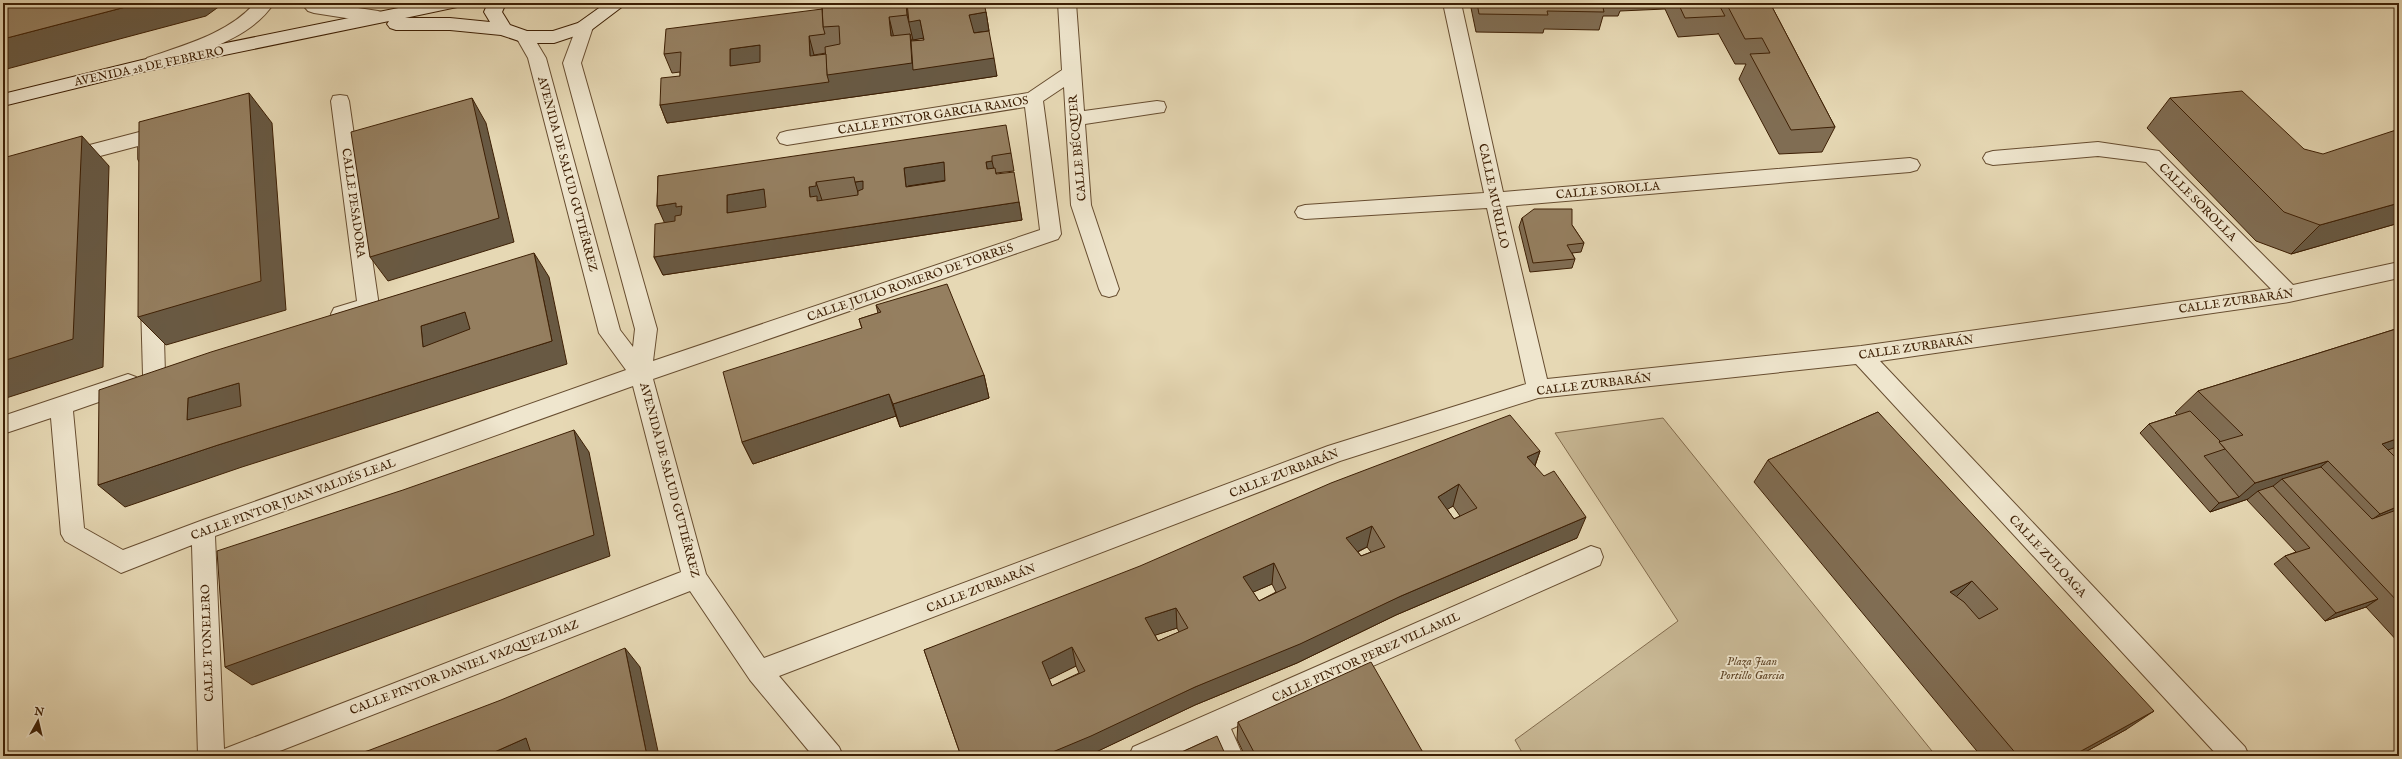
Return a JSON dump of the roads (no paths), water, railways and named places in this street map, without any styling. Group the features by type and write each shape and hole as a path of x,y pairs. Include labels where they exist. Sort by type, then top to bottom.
{"street":[{"path":"142,66 210,42 256,14 265,3"},
{"path":"310,3 314,7 378,17"},
{"name":"AVENIDA 28 DE FEBRERO","path":"3,100 142,66 451,3"},
{"path":"497,3 493,12 503,29"},
{"name":"CALLE BÉCQUER","path":"1067,3 1081,205 1109,288"},
{"name":"CALLE MURILLO","path":"1452,3 1494,200 1538,389"},
{"path":"584,27 612,5"},
{"name":"AVENIDA 28 DE FEBRERO","path":"295,36 399,23 450,24 503,29 525,37 554,37 584,27"},
{"name":"AVENIDA DE SALUD GUTIÉRREZ","path":"584,27 572,63 646,329 641,374 695,578 758,672 830,756"},
{"name":"AVENIDA DE SALUD GUTIÉRREZ","path":"525,37 537,58 610,333 641,374"},
{"name":"CALLE PINTOR GARCIA RAMOS","path":"787,138 1033,99 1071,73"},
{"name":"CALLE JULIO ROMERO DE TORRES","path":"641,374 1051,234 1033,99"},
{"name":"CALLE PESADORA","path":"324,320 368,306 340,101"},
{"path":"1074,119 1157,107"},
{"path":"48,163 147,137 148,177"},
{"name":"CALLE SOROLLA","path":"1993,158 2098,149 2152,156 2290,294"},
{"name":"CALLE SOROLLA","path":"1306,212 1494,200 1910,164"},
{"name":"CALLE ZURBARÁN","path":"758,672 1336,453 1538,389 1861,355 2290,294 2399,270"},
{"path":"152,288 154,375"},
{"name":"CALLE ZULOAGA","path":"1861,355 2236,756"},
{"path":"3,425 61,404 176,368"},
{"name":"CALLE PINTOR JUAN VALDÉS LEAL","path":"61,404 73,534 121,562 203,530 641,374"},
{"name":"CALLE TONELERO","path":"203,530 211,756"},
{"name":"CALLE PINTOR PEREZ VILLAMIL","path":"1142,756 1591,557"},
{"name":"CALLE PINTOR DANIEL VAZQUEZ DIAZ","path":"234,756 695,578"},
{"path":"1215,724 1230,756"}],"park label":[{"name":"Plaza Juan Portillo Garcia","path":"1752,668"}]}
